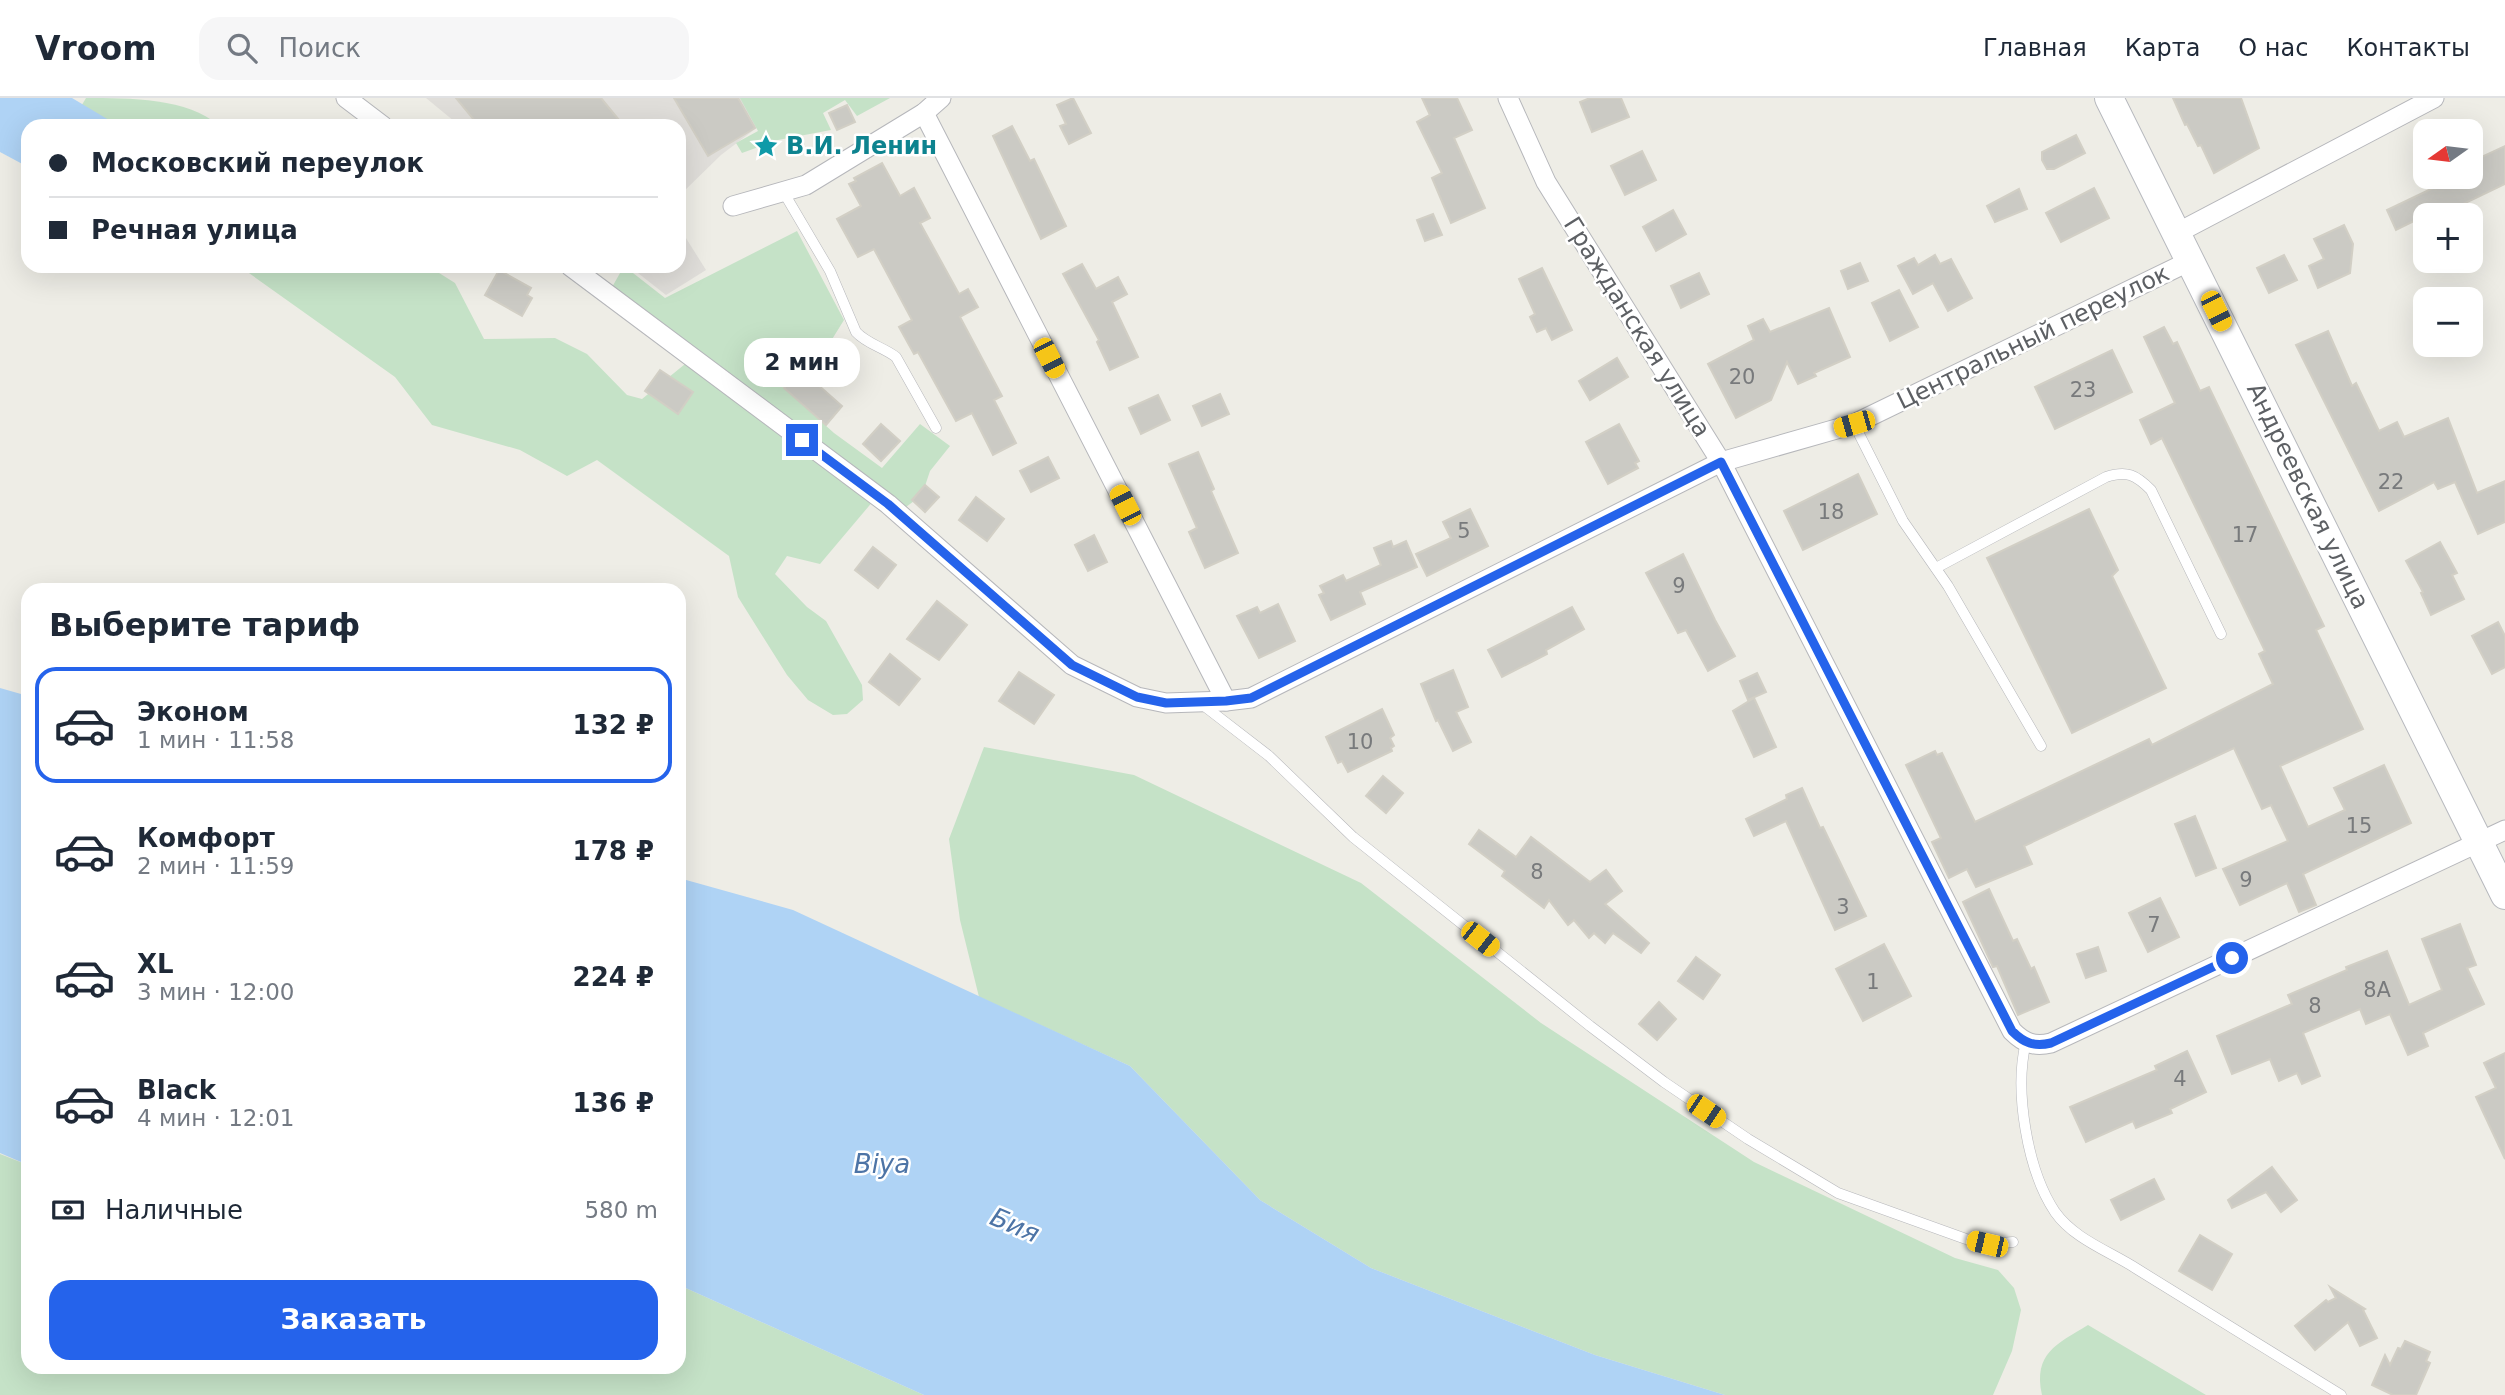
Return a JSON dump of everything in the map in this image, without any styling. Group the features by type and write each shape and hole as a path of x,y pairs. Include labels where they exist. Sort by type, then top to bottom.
{"street":[{"path":"346,98 374,119"},
{"path":"733,206 806,185 924,113 941,98"},
{"name":"Гражданская улица","path":"1508,98 1546,182 1721,462 2012,1031 2023,1040"},
{"name":"Андреевская улица","path":"2109,98 2505,895"},
{"name":"Центральный переулок","path":"2177,233 2434,98"},
{"path":"924,113 1226,701"},
{"name":"Центральный переулок","path":"579,273 888,504 1072,665 1137,697 1166,703 1251,698 1721,462 1854,424 2190,261"},
{"path":"2023,1040 2040,1046 2051,1043 2505,830"}],"lane":[{"path":"784,193 830,271 856,332 863,340 895,357 936,428"},
{"path":"1854,424 1903,520 1936,568 2041,746"},
{"path":"1936,568 2106,477 2119,473 2131,475 2141,480 2151,491 2221,634"},
{"path":"1199,702 1269,756 1353,837 1590,1026 1664,1082 1748,1139 1838,1193 1966,1239 1987,1244 2013,1242"},
{"path":"2023,1040 2021,1081 2031,1149 2044,1190 2066,1225 2341,1395"}],"shaded area":[{"path":"426,98 749,98 763,123 721,155 686,189 686,119 452,119"},
{"path":"686,238 706,270 666,295 638,273 686,273"}],"green space":[{"path":"86,98 121,98 175,105 209,119 74,119"},
{"path":"740,98 890,98 857,116 845,100 823,113 831,130 778,140 742,153 736,143 758,131"},
{"path":"797,231 844,320 826,349 769,375 834,433 882,468 920,424 950,446 930,471 922,495 906,507 611,289 620,273 633,273 665,298"},
{"path":"249,273 439,273 455,283 484,339 555,338 587,354 627,395 642,399 690,360 874,500 820,564 787,556 775,574 807,607 826,621 862,685 863,700 847,714 833,715 808,700 787,675 738,597 729,556 597,460 567,476 520,450 432,425 395,377"},
{"path":"984,747 1134,775 1361,883 1541,1023 1754,1162 1955,1258 1998,1270 2014,1288 2021,1310 2012,1351 1993,1395 1725,1395 1595,1355 1371,1268 1260,1200 1130,1066 979,997 960,920 949,839"},
{"path":"0,1154 21,1162 21,1374 686,1374 686,1288 924,1395 0,1395"},
{"path":"2088,1325 2206,1395 2042,1395 2040,1381 2044,1359 2057,1344"}],"water":[{"path":"0,98 72,98 107,119 21,119 21,163 0,152"},
{"path":"0,688 21,694 21,1162 0,1153"},
{"name":"Biya","path":"686,880 793,910 1130,1066 1260,1200 1371,1268 1595,1355 1725,1395 924,1395 686,1288"}],"building":[{"path":"456,98 601,98 618,119 473,119"},
{"path":"674,98 738,98 755,128 708,156"},
{"path":"1073,98 1091,133 1069,144 1060,126 1066,124 1057,105"},
{"path":"1422,98 1457,98 1472,130 1454,138 1485,208 1451,223 1432,178 1442,173 1417,122 1430,115"},
{"path":"1590,98 1621,98 1629,117 1592,132 1580,102"},
{"path":"2173,98 2241,98 2259,148 2214,173 2201,145 2198,146 2187,124 2185,125"},
{"path":"847,105 855,122 837,130 829,113"},
{"path":"1012,126 1030,161 1034,159 1066,226 1041,239 993,136"},
{"path":"2076,135 2085,153 2054,169 2047,169 2042,160 2042,152"},
{"path":"2505,146 2505,184 2465,203 2413,203 2413,222 2396,230 2387,210 2431,189 2483,189 2483,156"},
{"path":"1642,151 1656,180 1625,195 1611,166"},
{"path":"882,163 900,196 914,188 930,218 920,223 959,294 968,289 978,307 960,317 1002,396 994,400 1016,443 993,455 972,413 956,421 918,352 914,354 899,327 912,320 874,249 858,257 837,219 861,206 849,184 856,181 854,178"},
{"path":"2094,188 2109,218 2061,242 2046,213"},
{"path":"2019,189 2027,209 1995,222 1987,206"},
{"path":"1673,210 1686,234 1656,251 1643,227"},
{"path":"1433,214 1442,235 1425,241 1417,220"},
{"path":"2344,225 2353,244 2350,273 2318,288 2309,266 2324,259 2314,239"},
{"path":"1935,255 1940,264 1951,259 1972,298 1948,311 1933,283 1913,294 1898,266 1914,258 1918,265"},
{"path":"2284,255 2297,280 2269,293 2257,268"},
{"path":"1860,263 1868,281 1848,289 1841,271"},
{"path":"1082,264 1096,289 1118,277 1127,294 1112,302 1138,357 1110,370 1097,342 1099,340 1063,274"},
{"path":"1542,268 1572,330 1552,340 1546,328 1537,332 1530,317 1535,314 1519,279"},
{"path":"497,273 504,273 531,288 527,295 532,298 522,316 485,295"},
{"path":"1699,273 1709,294 1681,308 1671,286"},
{"path":"1899,290 1918,327 1890,341 1872,303"},
{"path":"1829,308 1850,357 1814,373 1816,376 1798,384 1787,362 1771,400 1736,418 1708,364 1754,340 1748,326 1763,319 1770,332"},
{"path":"2164,327 2173,344 2177,342 2200,391 2209,387 2324,626 2316,630 2363,729 2280,766 2308,827 2345,810 2334,788 2384,765 2411,823 2303,874 2316,905 2299,912 2287,883 2240,905 2223,869 2288,841 2271,805 2262,809 2234,748 2024,846 2032,864 1976,887 1967,869 1949,878 1932,842 1941,838 1906,765 1935,751 1937,755 1942,753 1975,822 2149,739 2152,745 2273,684 2259,654 2265,651 2162,438 2151,444 2140,420 2175,403 2144,337"},
{"path":"2328,331 2352,386 2356,383 2379,431 2397,422 2404,437 2448,418 2477,493 2505,481 2505,522 2478,534 2455,482 2438,489 2434,482 2379,511 2296,345"},
{"path":"2112,350 2132,392 2055,429 2035,387"},
{"path":"1617,358 1628,377 1590,400 1579,381"},
{"path":"800,369 842,406 826,425 784,388"},
{"path":"660,370 693,392 678,414 645,391"},
{"path":"1220,394 1229,414 1202,426 1193,406"},
{"path":"1158,395 1170,420 1141,434 1129,408"},
{"path":"881,424 900,441 881,461 863,444"},
{"path":"1619,424 1639,461 1635,463 1638,468 1608,484 1586,442"},
{"path":"1198,452 1214,489 1211,491 1238,553 1205,568 1189,532 1197,528 1169,464"},
{"path":"1048,457 1059,478 1031,492 1020,471"},
{"path":"1858,474 1877,514 1803,550 1784,511"},
{"path":"925,485 939,497 925,512 912,500"},
{"path":"976,497 1004,519 987,541 959,520"},
{"path":"1470,509 1488,546 1427,576 1416,554 1451,538 1443,522"},
{"path":"2089,509 2118,570 2112,576 2166,688 2072,733 1987,558"},
{"path":"1094,535 1107,562 1088,571 1075,545"},
{"path":"1391,541 1393,547 1406,541 1417,567 1360,592 1365,604 1331,620 1319,595 1324,593 1320,586 1343,575 1346,581 1381,565 1374,548"},
{"path":"2440,542 2457,573 2452,575 2464,599 2431,615 2421,593 2423,592 2406,561"},
{"path":"873,547 896,565 878,588 855,570"},
{"path":"1683,554 1735,656 1708,671 1686,630 1678,633 1646,573"},
{"path":"937,601 967,625 939,660 907,639"},
{"path":"1278,604 1295,641 1259,658 1237,616 1257,607 1260,613"},
{"path":"1572,607 1584,629 1546,650 1547,654 1502,677 1488,650"},
{"path":"2498,622 2505,636 2505,667 2492,674 2472,636"},
{"path":"890,654 920,679 899,705 869,682"},
{"path":"1453,670 1468,707 1456,712 1471,742 1453,751 1438,720 1436,721 1421,684"},
{"path":"1019,672 1054,695 1034,724 999,701"},
{"path":"1757,673 1766,692 1748,700 1740,681"},
{"path":"1754,698 1776,747 1754,757 1733,711"},
{"path":"1382,709 1394,735 1390,738 1394,746 1392,751 1348,772 1342,761 1338,763 1326,737"},
{"path":"1383,776 1403,793 1386,813 1366,796"},
{"path":"1802,788 1866,916 1835,930 1786,821 1754,836 1746,819 1787,799 1786,795"},
{"path":"2195,816 2216,868 2196,876 2175,824"},
{"path":"1479,830 1516,857 1531,837 1590,882 1606,870 1622,891 1605,904 1649,943 1641,953 1613,933 1605,943 1594,933 1589,938 1574,920 1568,925 1549,900 1544,908 1502,876 1505,871 1469,844"},
{"path":"1989,889 2013,941 2017,939 2031,969 2034,967 2049,1002 2018,1015 1997,966 1993,967 1963,902"},
{"path":"2160,898 2179,937 2148,952 2129,913"},
{"path":"2460,924 2476,965 2467,968 2484,1004 2423,1033 2428,1046 2408,1055 2390,1014 2366,1024 2360,1009 2303,1033 2320,1076 2302,1084 2297,1073 2279,1081 2270,1059 2232,1074 2217,1036 2292,1004 2288,995 2347,970 2346,967 2387,951 2409,1005 2442,990 2422,939"},
{"path":"1884,944 1911,996 1863,1021 1836,969"},
{"path":"2098,947 2106,971 2086,978 2077,954"},
{"path":"1696,957 1720,975 1703,999 1678,981"},
{"path":"1659,1002 1676,1019 1657,1040 1639,1024"},
{"path":"2187,1051 2206,1092 2170,1109 2172,1113 2136,1128 2133,1121 2086,1142 2070,1107 2157,1070 2155,1066"},
{"path":"2505,1053 2505,1159 2476,1097 2496,1088 2484,1063"},
{"path":"2272,1167 2297,1200 2281,1212 2266,1192 2232,1208 2228,1200"},
{"path":"2154,1179 2164,1199 2121,1220 2111,1200"},
{"path":"2200,1235 2232,1254 2212,1290 2179,1271"},
{"path":"2330,1287 2365,1309 2363,1310 2377,1338 2360,1346 2348,1322 2315,1350 2295,1326 2326,1300 2328,1302 2336,1298"},
{"path":"2405,1341 2430,1352 2426,1361 2430,1363 2416,1395 2393,1395 2372,1385 2385,1355 2390,1365 2398,1348 2401,1349"}],"place":[{"name":"В.И. Ленин","path":"766,146"}],"route":[{"path":"802,440 888,504 1072,665 1137,697 1166,703 1251,698 1721,462 2012,1031 2031,1044 2040,1046 2051,1043 2232,958"}],"water label":[{"name":"Бия","path":"1015,1225"}]}
